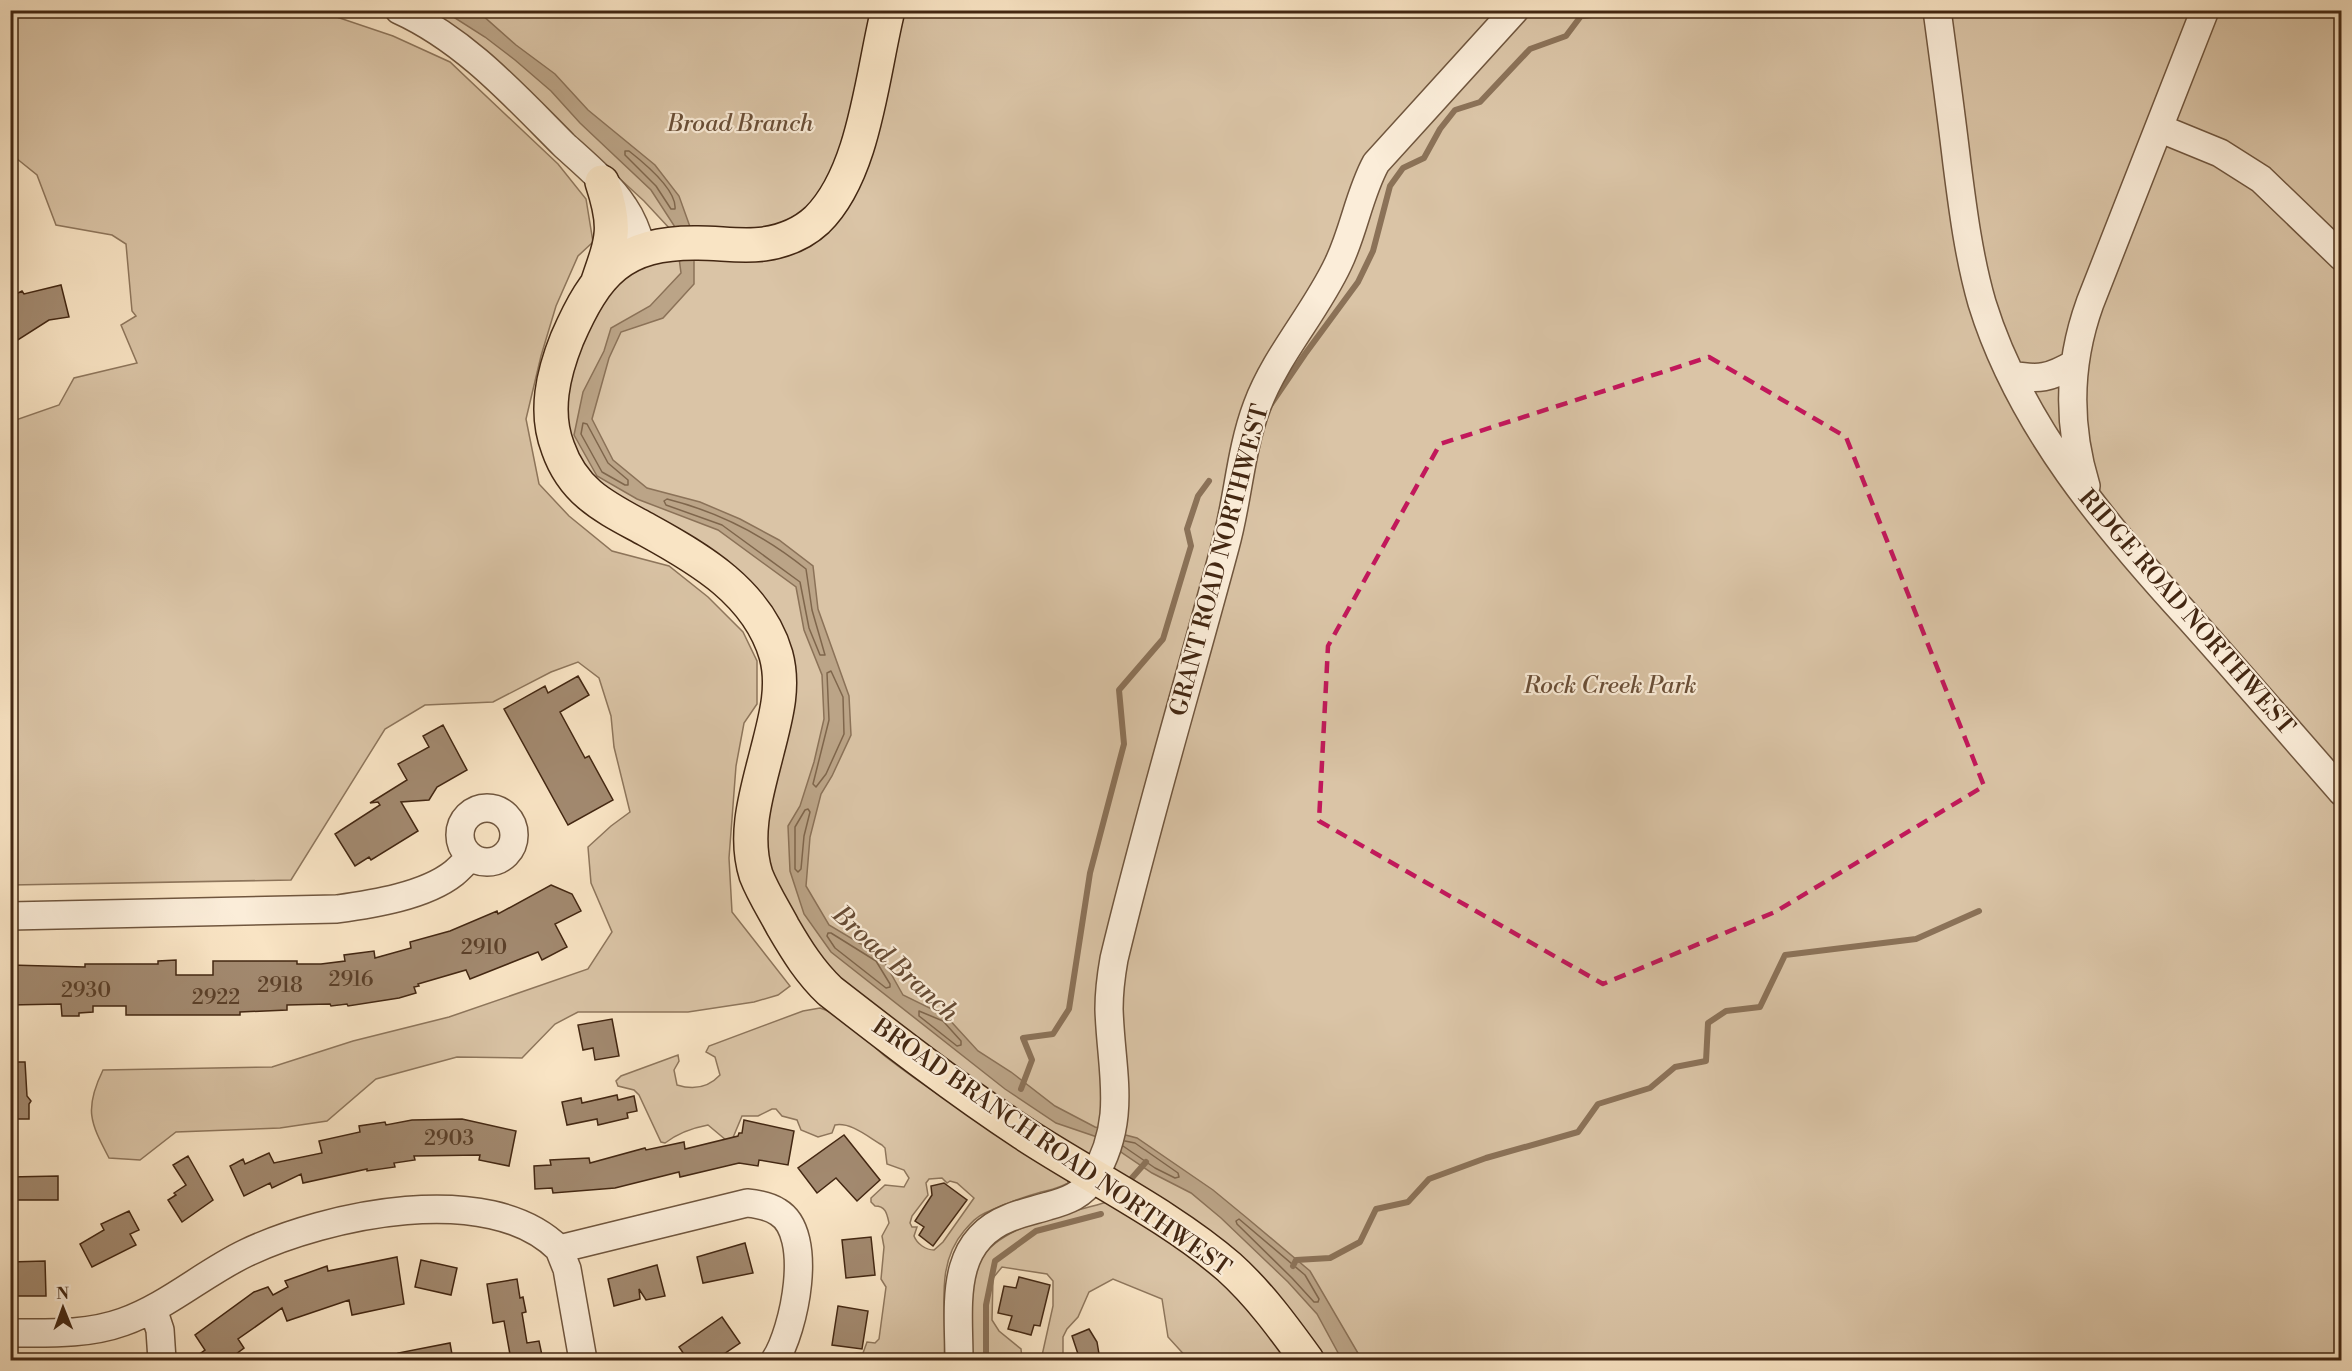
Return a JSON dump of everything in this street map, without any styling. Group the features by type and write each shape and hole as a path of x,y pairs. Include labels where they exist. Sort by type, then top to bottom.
{"main road":[{"name":"BROAD BRANCH ROAD NORTHWEST","path":"888,10 855,156 843,184 821,216 799,234 773,242 743,245 686,243 642,249 616,264 597,284 572,330 556,372 551,407 557,446 571,475 593,499 688,553 723,579 750,606 772,644 779,674 778,704 755,800 751,839 754,866 766,896 804,963 830,991 951,1083 1030,1138 1105,1150 1191,1238 1227,1265 1258,1296 1307,1360"},
{"path":"597,284 608,251 612,227 611,209 602,182"}],"street":[{"path":"399,10 442,33 476,60 602,182 625,208 635,227 642,249"},
{"name":"GRANT ROAD NORTHWEST","path":"1105,1150 1116,1093 1109,1007 1114,959 1232,520 1250,427 1258,404 1271,376 1338,265 1366,183 1376,163 1515,10"},
{"name":"RIDGE ROAD NORTHWEST","path":"1937,10 1960,186 1974,269 1988,320 2012,375 2051,445 2091,501 2154,580 2342,792"},
{"path":"2091,501 2080,466 2073,424 2074,364 2086,315 2205,10"},
{"path":"2158,128 2220,153 2262,179 2342,257"},
{"path":"2012,375 2041,378 2058,373 2074,364"},
{"path":"10,916 338,909 389,899 425,888 453,874 471,857"},
{"path":"959,1360 960,1284 964,1259 975,1240 989,1228 1008,1218 1072,1199 1086,1189 1105,1150"},
{"path":"559,1249 747,1203 763,1205 780,1213 794,1232 799,1250 792,1319 785,1344 775,1360"},
{"path":"10,1333 90,1330 120,1323 153,1309 197,1280 248,1252 295,1234 368,1215 434,1210 479,1212 527,1227 550,1240 559,1249 567,1269 583,1360"},
{"path":"153,1309 160,1330 162,1360"}],"highlighted area":[{"path":"1709,357 1846,437 1984,786 1775,912 1603,984 1319,821 1328,646 1440,444"}],"green space":[{"path":"11,11 319,11 393,36 450,62 558,164 586,199 593,242 578,256 556,306 526,419 539,484 569,516 612,551 669,566 708,597 743,632 757,661 757,704 744,723 736,766 729,858 732,912 790,986 778,995 754,1002 688,1012 578,1012 555,1024 522,1058 457,1057 376,1079 327,1121 280,1128 176,1132 140,1160 109,1158 97,1135 92,1115 93,1095 103,1070 272,1067 353,1041 449,1017 588,969 612,932 591,883 588,847 630,812 614,747 611,716 599,678 578,662 551,672 493,702 425,705 385,729 291,880 11,885 10,422 59,405 74,378 137,363 121,325 136,316 132,311 126,244 112,235 56,225 37,175 11,154"},
{"name":"Broad Branch","path":"426,11 882,11 868,73 818,212 763,238 671,230 644,201 519,86 486,51"},
{"name":"Rock Creek Park","path":"902,11 2341,11 2341,1360 1317,1360 1237,1259 951,1076 823,970 772,888 758,820 787,655 596,492 567,449 563,410 583,331 601,301 633,267 829,230 841,217 864,171"},
{"path":"820,1008 838,1017 886,1057 952,1104 1067,1178 1068,1183 1061,1187 1018,1199 976,1218 954,1245 945,1276 944,1360 844,1360 849,1354 863,1353 867,1342 875,1343 879,1339 886,1287 881,1279 884,1247 882,1236 889,1223 885,1211 882,1207 875,1206 871,1198 885,1185 904,1187 909,1178 904,1170 887,1164 885,1148 882,1145 859,1131 841,1125 835,1125 832,1133 818,1137 801,1130 797,1120 782,1116 776,1109 758,1116 742,1116 732,1140 726,1140 708,1125 685,1131 665,1143 661,1142 639,1095 634,1090 618,1086 616,1081 621,1076 678,1055 679,1061 674,1070 677,1085 694,1087 705,1085 720,1075 715,1057 706,1052 709,1046 803,1011","holes":["942,1178 947,1183 950,1181 957,1183 974,1198 943,1242 934,1250 928,1249 915,1239 917,1227 912,1227 910,1223 912,1216 928,1195 926,1183 929,1179"]},
{"path":"1107,1202 1206,1263 1262,1319 1292,1360 1189,1360 1168,1337 1162,1299 1113,1279 1089,1292 1078,1317 1063,1337 1063,1360 1041,1360 1053,1306 1053,1281 1047,1274 1002,1267 993,1278 992,1320 999,1331 1021,1349 1022,1359 969,1360 973,1281 980,1260 990,1248 1004,1237 1037,1222"}],"water":[{"path":"444,11 473,11 482,15 516,45 555,74 588,110 655,165 679,196 694,238 694,284 663,318 621,332 609,358 592,419 613,460 647,488 700,502 740,519 779,540 813,566 818,609 849,696 851,735 821,794 810,837 806,886 829,925 881,956 903,995 946,1016 978,1051 1011,1072 1055,1106 1095,1127 1137,1138 1213,1190 1310,1271 1362,1360 1342,1360 1317,1314 1288,1282 1221,1218 1191,1193 1152,1173 1100,1138 1056,1123 1005,1089 831,952 804,914 790,871 788,826 800,806 824,719 822,675 804,630 796,587 718,530 637,499 597,476 574,435 583,392 604,351 611,328 650,306 681,273 675,227 651,190 580,123 551,91 485,37"}],"building":[{"path":"61,285 69,317 49,320 10,345 10,297 22,291 24,294"},
{"path":"578,676 589,695 560,712 585,758 589,756 613,800 568,825 504,709 545,686 548,693"},
{"path":"443,725 467,770 437,787 429,800 401,802 418,831 371,860 369,857 355,866 335,834 380,805 378,802 370,803 407,780 398,764 429,747 423,736"},
{"path":"551,885 572,894 581,911 555,924 567,947 542,960 538,952 470,979 466,970 418,984 419,986 414,987 416,993 399,998 348,1006 347,1004 287,1005 287,1010 240,1012 240,1015 126,1015 126,1006 93,1006 93,1012 79,1013 79,1016 62,1016 61,1004 10,1005 10,965 85,967 85,964 158,964 158,961 176,960 176,975 213,975 213,961 297,961 297,964 321,964 345,961 344,955 374,951 375,958 411,948 410,942 450,931 497,911 498,914"},
{"path":"612,1019 619,1056 595,1060 593,1048 583,1050 578,1025"},
{"path":"10,1062 25,1062 27,1096 31,1101 29,1119 10,1119"},
{"path":"617,1095 618,1100 634,1096 637,1111 627,1113 628,1118 598,1125 597,1119 567,1125 562,1102 581,1098 582,1103"},
{"path":"462,1119 516,1131 509,1166 479,1160 480,1155 414,1156 415,1160 394,1163 395,1167 367,1171 367,1169 303,1183 301,1174 272,1188 270,1183 244,1196 230,1166 243,1159 245,1164 269,1153 274,1163 322,1153 319,1141 360,1132 359,1126 385,1122 386,1125 412,1120"},
{"path":"744,1120 794,1131 788,1165 759,1160 758,1166 739,1163 680,1177 679,1172 615,1188 553,1193 552,1188 535,1189 534,1166 551,1165 550,1160 589,1158 590,1163 645,1148 646,1150 684,1142 685,1149 738,1136 742,1133"},
{"path":"844,1135 880,1180 857,1201 836,1178 817,1193 798,1168"},
{"path":"188,1156 213,1200 182,1222 168,1200 186,1185 173,1165"},
{"path":"58,1176 58,1200 10,1200 10,1177"},
{"path":"944,1183 967,1200 933,1246 919,1235 924,1227 915,1221 932,1195 931,1186"},
{"path":"129,1211 139,1230 130,1234 136,1245 92,1267 80,1244 104,1230 101,1224"},
{"path":"871,1237 875,1275 846,1278 842,1240"},
{"path":"745,1243 753,1273 703,1283 697,1257"},
{"path":"397,1257 404,1304 352,1315 349,1300 287,1321 282,1308 238,1339 244,1348 228,1360 191,1360 205,1350 195,1335 254,1292 268,1287 273,1295 288,1287 285,1281 327,1266 328,1271"},
{"path":"421,1260 457,1268 451,1295 415,1287"},
{"path":"45,1261 46,1296 10,1296 10,1262"},
{"path":"657,1265 665,1296 646,1300 639,1289 640,1299 614,1306 608,1279"},
{"path":"1019,1277 1050,1285 1040,1326 1034,1325 1031,1335 1008,1329 1012,1316 998,1313 1004,1286 1016,1288"},
{"path":"517,1279 520,1298 523,1297 526,1312 522,1313 527,1343 539,1341 543,1360 511,1360 504,1321 493,1323 487,1284"},
{"path":"838,1306 868,1311 862,1349 832,1345"},
{"path":"722,1317 740,1343 715,1360 688,1360 679,1347"},
{"path":"1089,1329 1097,1342 1100,1360 1080,1360 1072,1336"},
{"path":"450,1343 453,1360 398,1360 398,1353"}],"waterway":[{"path":"1271,404 1358,282 1373,251 1390,186 1403,168 1424,158 1440,129 1455,110 1480,102 1530,49 1566,36 1581,16 1616,10"},
{"path":"1021,1089 1032,1060 1023,1038 1053,1034 1069,1009 1090,873 1124,744 1119,690 1163,639 1191,546 1187,529 1198,496 1209,481"},
{"path":"1293,1266 1296,1260 1330,1258 1360,1242 1376,1209 1408,1202 1429,1179 1486,1158 1578,1132 1598,1104 1650,1088 1675,1067 1706,1061 1708,1023 1726,1011 1760,1007 1785,955 1916,939 1979,911"},
{"path":"1131,1179 1146,1162"},
{"path":"986,1360 986,1305 995,1261 1036,1231 1101,1214"}]}
